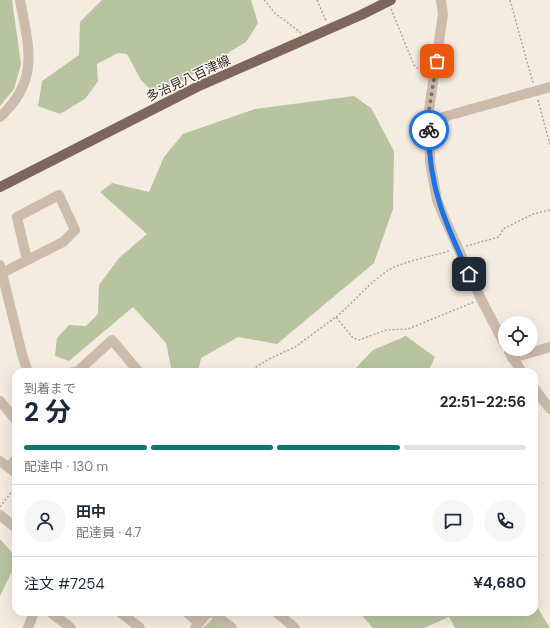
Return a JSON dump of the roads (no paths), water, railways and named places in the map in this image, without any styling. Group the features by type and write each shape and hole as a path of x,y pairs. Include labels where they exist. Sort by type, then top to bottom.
{"main road":[{"name":"多治見八百津線","path":"0,187 156,107 390,1"}],"street":[{"path":"0,117 16,100 28,72 29,52 20,0"},
{"path":"441,0 443,14 429,121 430,162 437,200 481,300 498,332"},
{"path":"429,121 550,87"},
{"path":"26,368 22,358 1,269 27,260 63,242 75,230 59,195 17,217 27,260"},
{"path":"81,368 112,340 136,368"},
{"path":"538,349 550,347"},
{"path":"511,356 519,368"},
{"path":"538,393 550,409"},
{"path":"0,401 12,415"},
{"path":"0,461 12,470"},
{"path":"0,515 12,525"},
{"path":"28,628 32,616"},
{"path":"55,616 71,628"},
{"path":"125,616 140,628"},
{"path":"189,616 197,625 205,616"},
{"path":"217,616 232,628"},
{"path":"281,616 295,628"}]}
